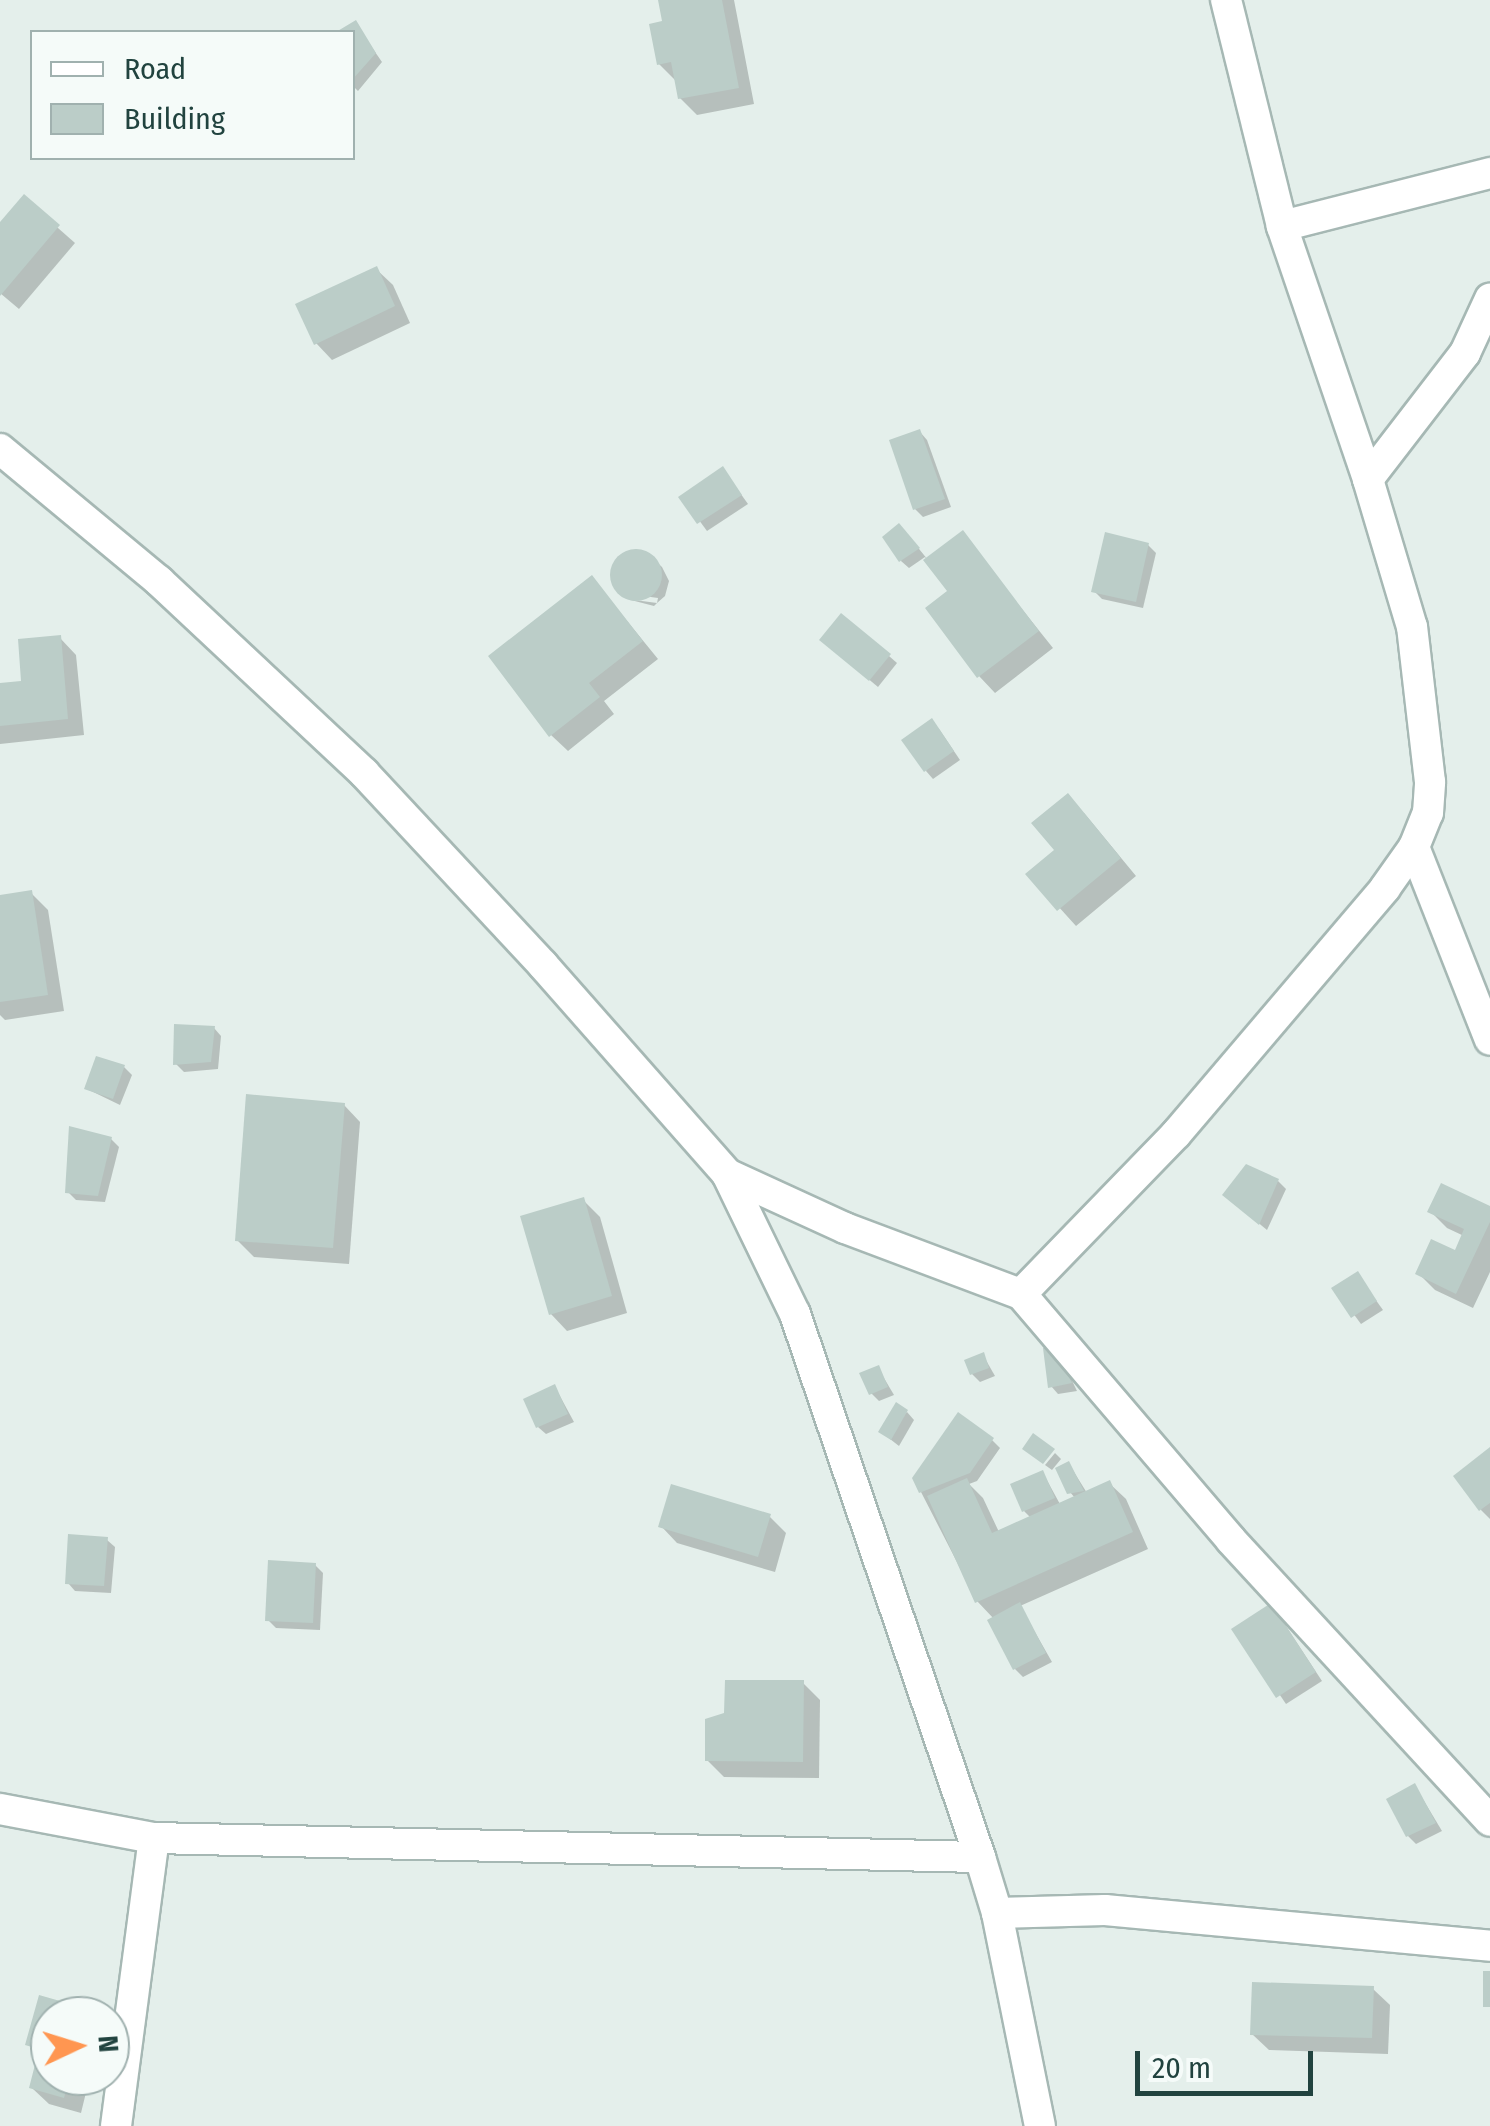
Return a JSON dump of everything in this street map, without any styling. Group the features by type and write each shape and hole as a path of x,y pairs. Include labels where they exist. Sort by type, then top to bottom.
{"street":[{"path":"1021,1294 1176,1134 1385,888 1414,847 1428,813 1430,782 1412,627 1368,479 1282,226 1226,0"},
{"path":"1282,226 1490,173"},
{"path":"1368,479 1464,352 1490,299"},
{"path":"0,448 159,581 364,773 543,964 728,1174 795,1314 980,1857 998,1913 1040,2126"},
{"path":"1414,847 1490,1040"},
{"path":"728,1174 845,1228 1021,1294 1231,1540 1490,1821"},
{"path":"0,1810 154,1838 980,1857"},
{"path":"116,2126 154,1838"},
{"path":"998,1913 1106,1910 1490,1946"}],"building":[{"path":"658,0 722,0 739,88 678,99 671,62 657,65 649,24 662,21"},
{"path":"356,20 376,53 355,77 355,30 339,30"},
{"path":"24,194 60,225 0,296 0,222"},
{"path":"377,266 395,306 314,345 295,304"},
{"path":"920,429 945,499 913,510 889,440"},
{"path":"723,466 742,495 697,524 678,497"},
{"path":"899,523 920,548 899,562 882,537"},
{"path":"963,530 1039,631 977,678 925,608 947,591 923,560"},
{"path":"1105,532 1149,543 1136,602 1091,592"},
{"path":"636,549 654,557 662,575 654,593 636,601 618,593 610,575 618,557"},
{"path":"592,575 643,641 589,683 600,697 549,737 488,656"},
{"path":"841,613 891,654 869,681 819,640"},
{"path":"61,635 68,719 0,726 0,683 21,681 18,639"},
{"path":"932,718 954,751 924,772 901,740"},
{"path":"1068,793 1121,858 1057,911 1025,874 1054,850 1031,823"},
{"path":"32,890 48,995 0,1002 0,895"},
{"path":"174,1024 215,1026 211,1062 173,1065"},
{"path":"96,1056 125,1065 113,1099 84,1089"},
{"path":"246,1094 345,1103 333,1248 235,1241"},
{"path":"69,1126 112,1137 98,1196 65,1193"},
{"path":"1246,1164 1279,1179 1259,1225 1222,1195"},
{"path":"1441,1183 1490,1206 1490,1222 1456,1294 1415,1274 1431,1239 1455,1250 1464,1229 1427,1212"},
{"path":"584,1197 612,1296 549,1315 520,1216"},
{"path":"1358,1271 1377,1301 1351,1318 1331,1288"},
{"path":"1053,1345 1072,1383 1048,1388 1043,1348"},
{"path":"984,1352 989,1368 970,1375 964,1360"},
{"path":"879,1365 888,1387 869,1395 859,1373"},
{"path":"555,1384 568,1414 536,1428 523,1399"},
{"path":"896,1402 908,1410 891,1440 878,1432"},
{"path":"958,1412 994,1438 970,1473 919,1493 912,1478"},
{"path":"1033,1433 1055,1449 1043,1464 1022,1449"},
{"path":"1490,1447 1490,1503 1479,1511 1453,1476"},
{"path":"1069,1461 1084,1491 1067,1494 1055,1468"},
{"path":"1043,1470 1055,1498 1022,1512 1010,1484"},
{"path":"967,1478 992,1533 1110,1480 1133,1532 975,1603 927,1496"},
{"path":"671,1484 771,1514 758,1557 658,1527"},
{"path":"68,1534 108,1537 104,1586 65,1584"},
{"path":"268,1560 316,1563 313,1623 265,1621"},
{"path":"1020,1602 1046,1653 1013,1670 987,1620"},
{"path":"1271,1603 1316,1672 1276,1698 1231,1629"},
{"path":"725,1680 804,1680 803,1762 705,1761 705,1719 724,1713"},
{"path":"1415,1783 1436,1823 1406,1837 1386,1799"},
{"path":"1483,1971 1490,1971 1490,2007 1483,2007"},
{"path":"1252,1982 1374,1986 1372,2038 1250,2035"}]}
